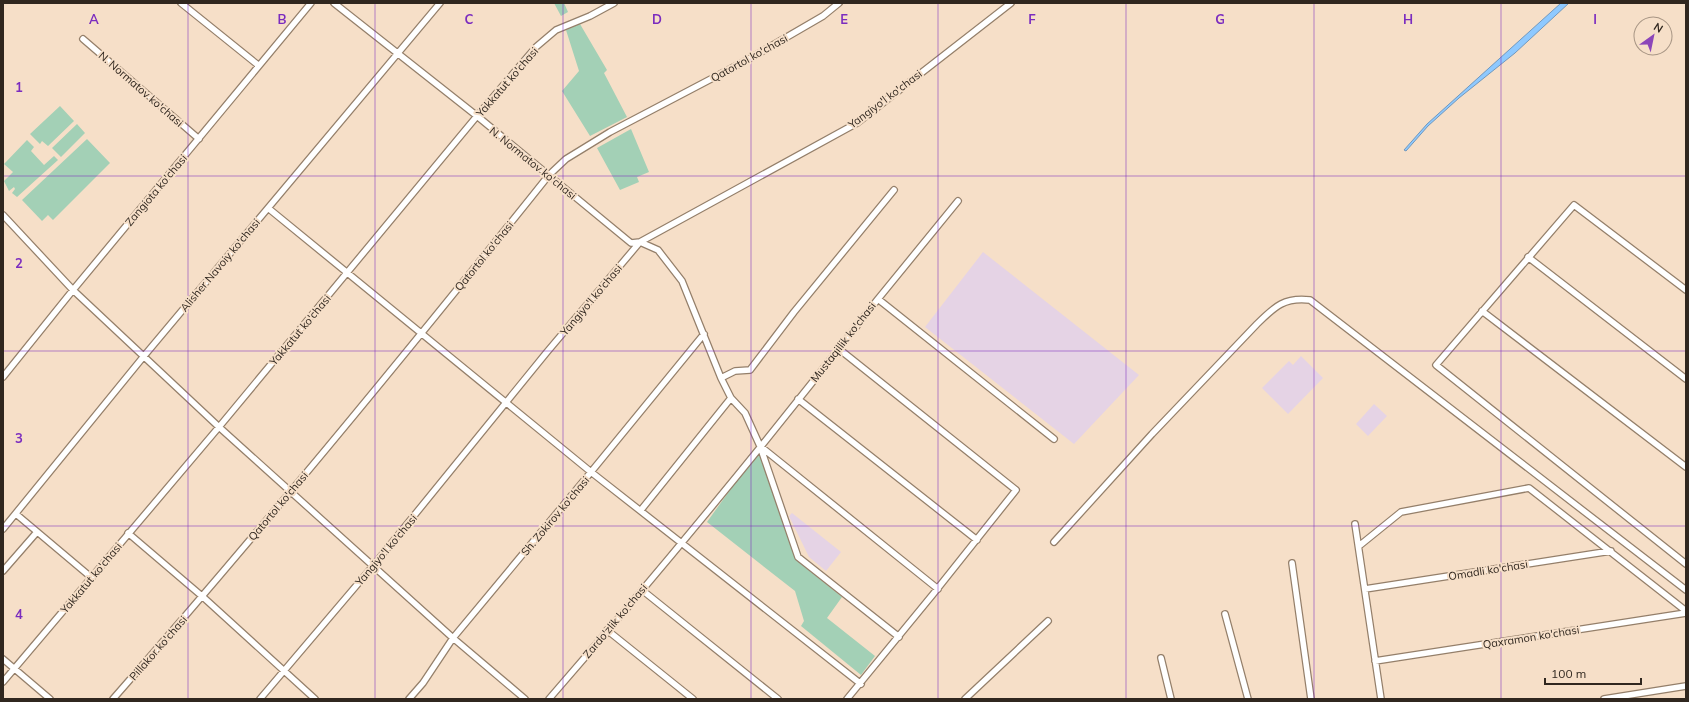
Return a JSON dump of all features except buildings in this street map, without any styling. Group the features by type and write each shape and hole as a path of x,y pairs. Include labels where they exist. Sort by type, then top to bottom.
{"street":[{"path":"180,3 258,65"},
{"name":"Zangiota ko'chasi","path":"3,377 310,3"},
{"name":"N. Normatov ko'chasi","path":"334,3 631,242 640,242"},
{"name":"Alisher Navoiy ko'chasi","path":"3,529 144,356 440,3"},
{"name":"Yakkatut ko'chasi","path":"3,682 219,427 476,116 536,47 556,30 590,16 614,3"},
{"name":"Qatortol ko'chasi","path":"203,597 422,334 549,175 566,159 610,132 749,59 823,16 839,3"},
{"name":"Yangiyo'l ko'chasi","path":"260,699 373,566 547,352 640,242 857,123 1011,3"},
{"name":"N. Normatov ko'chasi","path":"83,39 199,139"},
{"path":"721,378 735,371 750,370 794,312 894,190"},
{"path":"878,299 958,201"},
{"path":"1686,290 1574,205 1436,365 1686,564"},
{"path":"268,208 592,472 861,684"},
{"path":"3,215 73,290 219,427 453,638 525,699"},
{"path":"640,242 658,250 682,281 721,378 731,398 745,413 760,446 798,557 899,637"},
{"path":"1528,257 1686,379"},
{"path":"1054,542 1152,434 1257,324 1270,311 1285,302 1296,298 1310,300 1686,590"},
{"name":"Mustaqillik ko'chasi","path":"682,542 878,299 1054,438"},
{"path":"1482,311 1686,467"},
{"name":"Sh. Zokirov ko'chasi","path":"409,699 423,682 453,638 592,472 704,334"},
{"path":"839,349 1016,490 938,589 861,684 847,699"},
{"path":"641,510 731,398"},
{"path":"798,398 977,540"},
{"path":"760,446 938,589"},
{"path":"1359,546 1400,512 1529,488 1611,551 1686,612"},
{"path":"16,514 92,578"},
{"path":"1355,524 1381,699"},
{"path":"3,571 37,532"},
{"path":"128,533 203,597 315,699"},
{"name":"Zardo'zlik ko'chasi","path":"549,699 682,542"},
{"name":"Omadli ko'chasi","path":"1365,588 1611,551"},
{"path":"1292,563 1311,699"},
{"path":"642,590 778,699"},
{"name":"Pillakor ko'chasi","path":"113,699 203,597"},
{"name":"Qaxramon ko'chasi","path":"1375,661 1686,612"},
{"path":"1225,614 1248,699"},
{"path":"965,699 1048,621"},
{"path":"607,630 693,699"},
{"path":"1161,658 1171,699"},
{"path":"3,659 50,699"},
{"path":"1604,699 1686,686"}],"shaded area":[{"path":"983,252 1139,375 1074,444 925,327"},
{"path":"1301,356 1323,378 1288,414 1262,388 1289,361 1293,365"},
{"path":"1374,404 1387,416 1368,436 1356,424"},
{"path":"792,513 841,552 826,571 809,557 789,516"}],"green space":[{"path":"554,3 564,3 568,12 561,16"},
{"path":"580,24 607,70 604,73 627,117 590,136 562,91 579,71 566,30"},
{"path":"60,106 74,121 48,146 42,141 40,144 30,134"},
{"path":"77,124 85,133 61,157 52,148"},
{"path":"631,129 649,172 637,177 639,182 620,190 597,148"},
{"path":"87,139 110,163 53,220 48,215 42,221 22,200"},
{"path":"27,140 34,147 31,151 44,165 54,156 58,160 17,197 12,193 15,189 14,187 9,191 4,181 13,172 4,164"},
{"path":"758,451 796,560 842,597 827,618 875,656 861,675 801,626 804,621 795,591 707,522"}],"water":[{"path":"1561,3 1569,3 1515,53 1459,98 1428,126 1406,151 1404,150 1427,124"}]}
